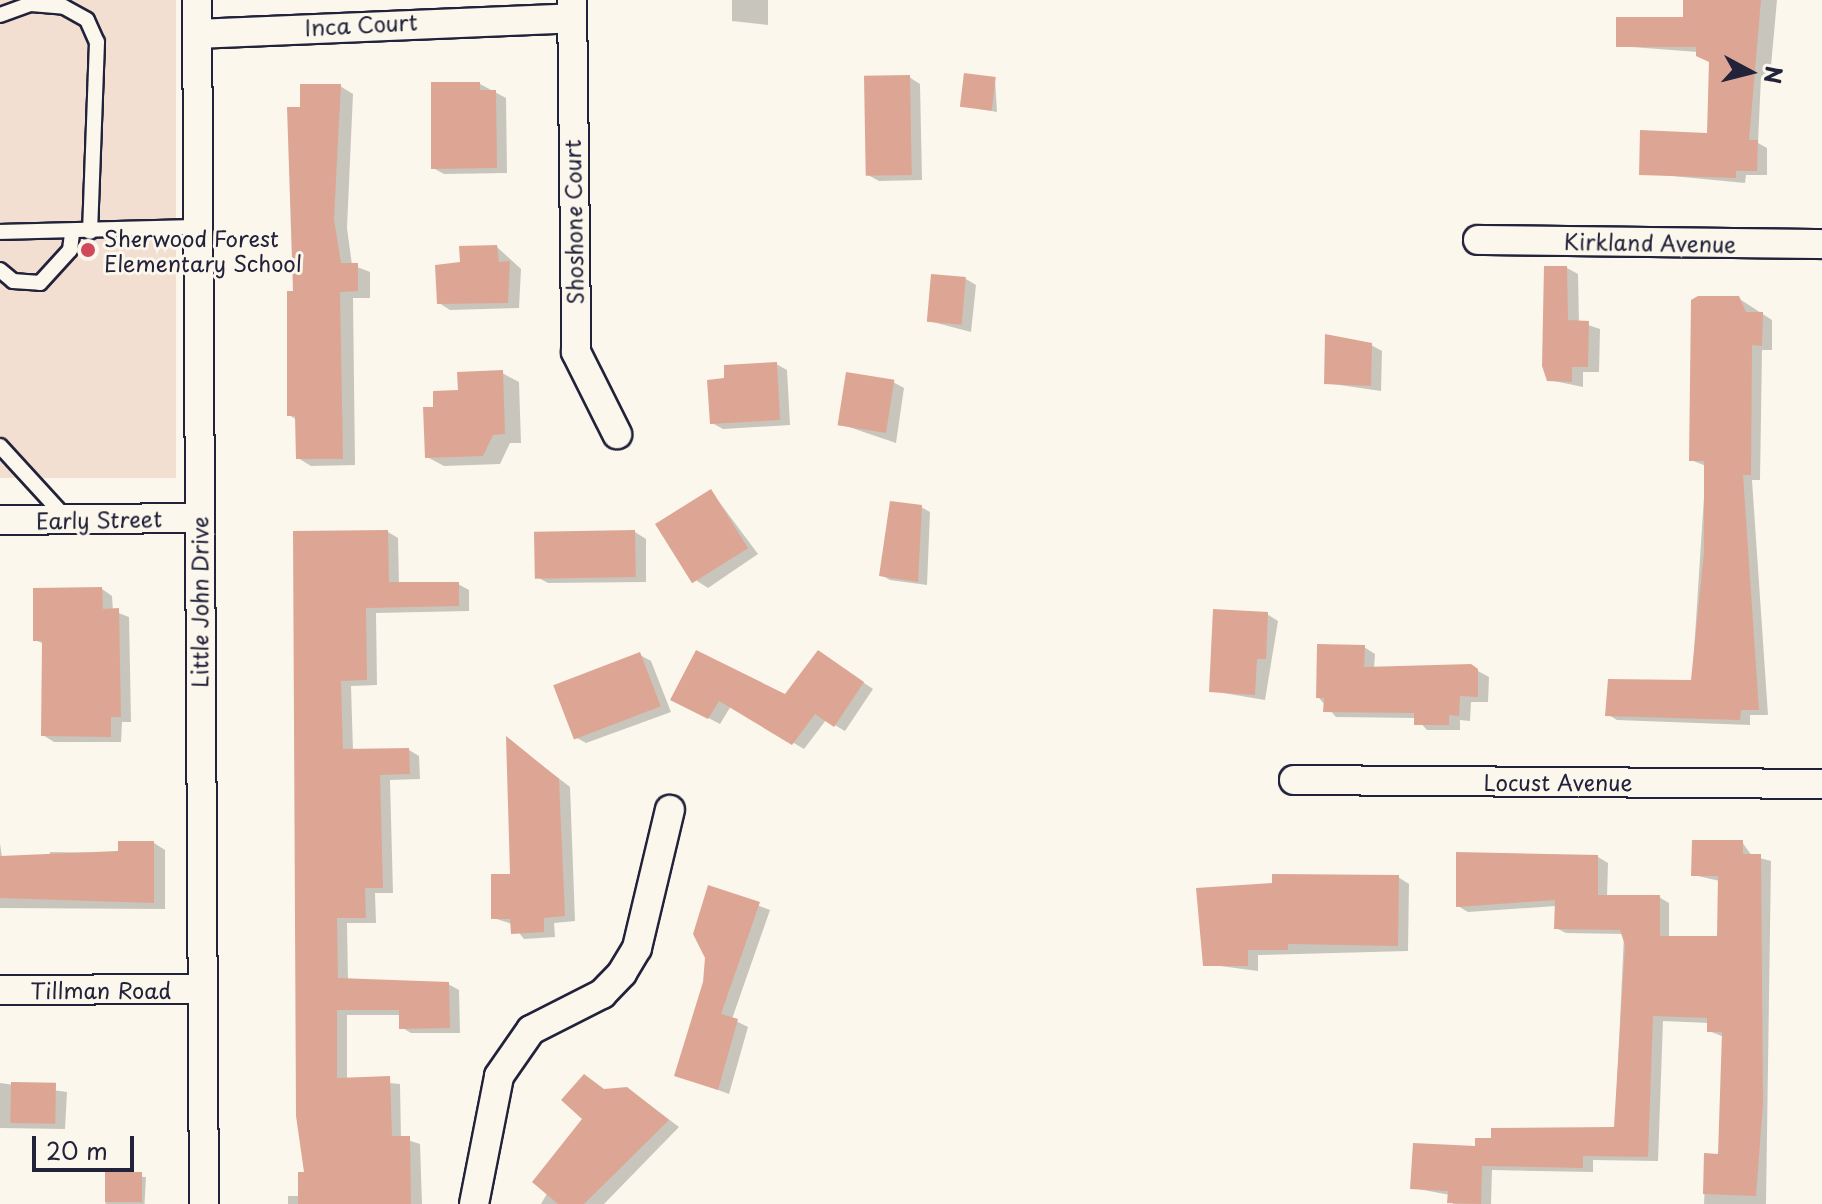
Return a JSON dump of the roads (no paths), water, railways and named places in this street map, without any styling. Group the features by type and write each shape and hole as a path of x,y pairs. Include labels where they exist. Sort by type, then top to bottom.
{"street":[{"name":"Little John Drive","path":"197,0 204,1204"},
{"name":"Inca Court","path":"198,34 572,9"},
{"name":"Shoshone Court","path":"572,9 576,352 617,434"},
{"name":"Kirkland Avenue","path":"1478,240 1822,244"},
{"name":"Early Street","path":"0,520 198,518"},
{"name":"Locust Avenue","path":"1294,780 1822,784"},
{"path":"474,1204 499,1076 531,1030 602,994 622,973 637,948 670,810"},
{"name":"Tillman Road","path":"0,990 202,989"}],"lane":[{"path":"0,15 31,4 64,7 92,31 90,232"},
{"path":"0,232 72,233 197,227"},
{"path":"0,270 13,281 40,283 70,250 72,233"},
{"path":"0,446 67,519"}],"place":[{"name":"Sherwood Forest Elementary School","path":"88,250"}]}
